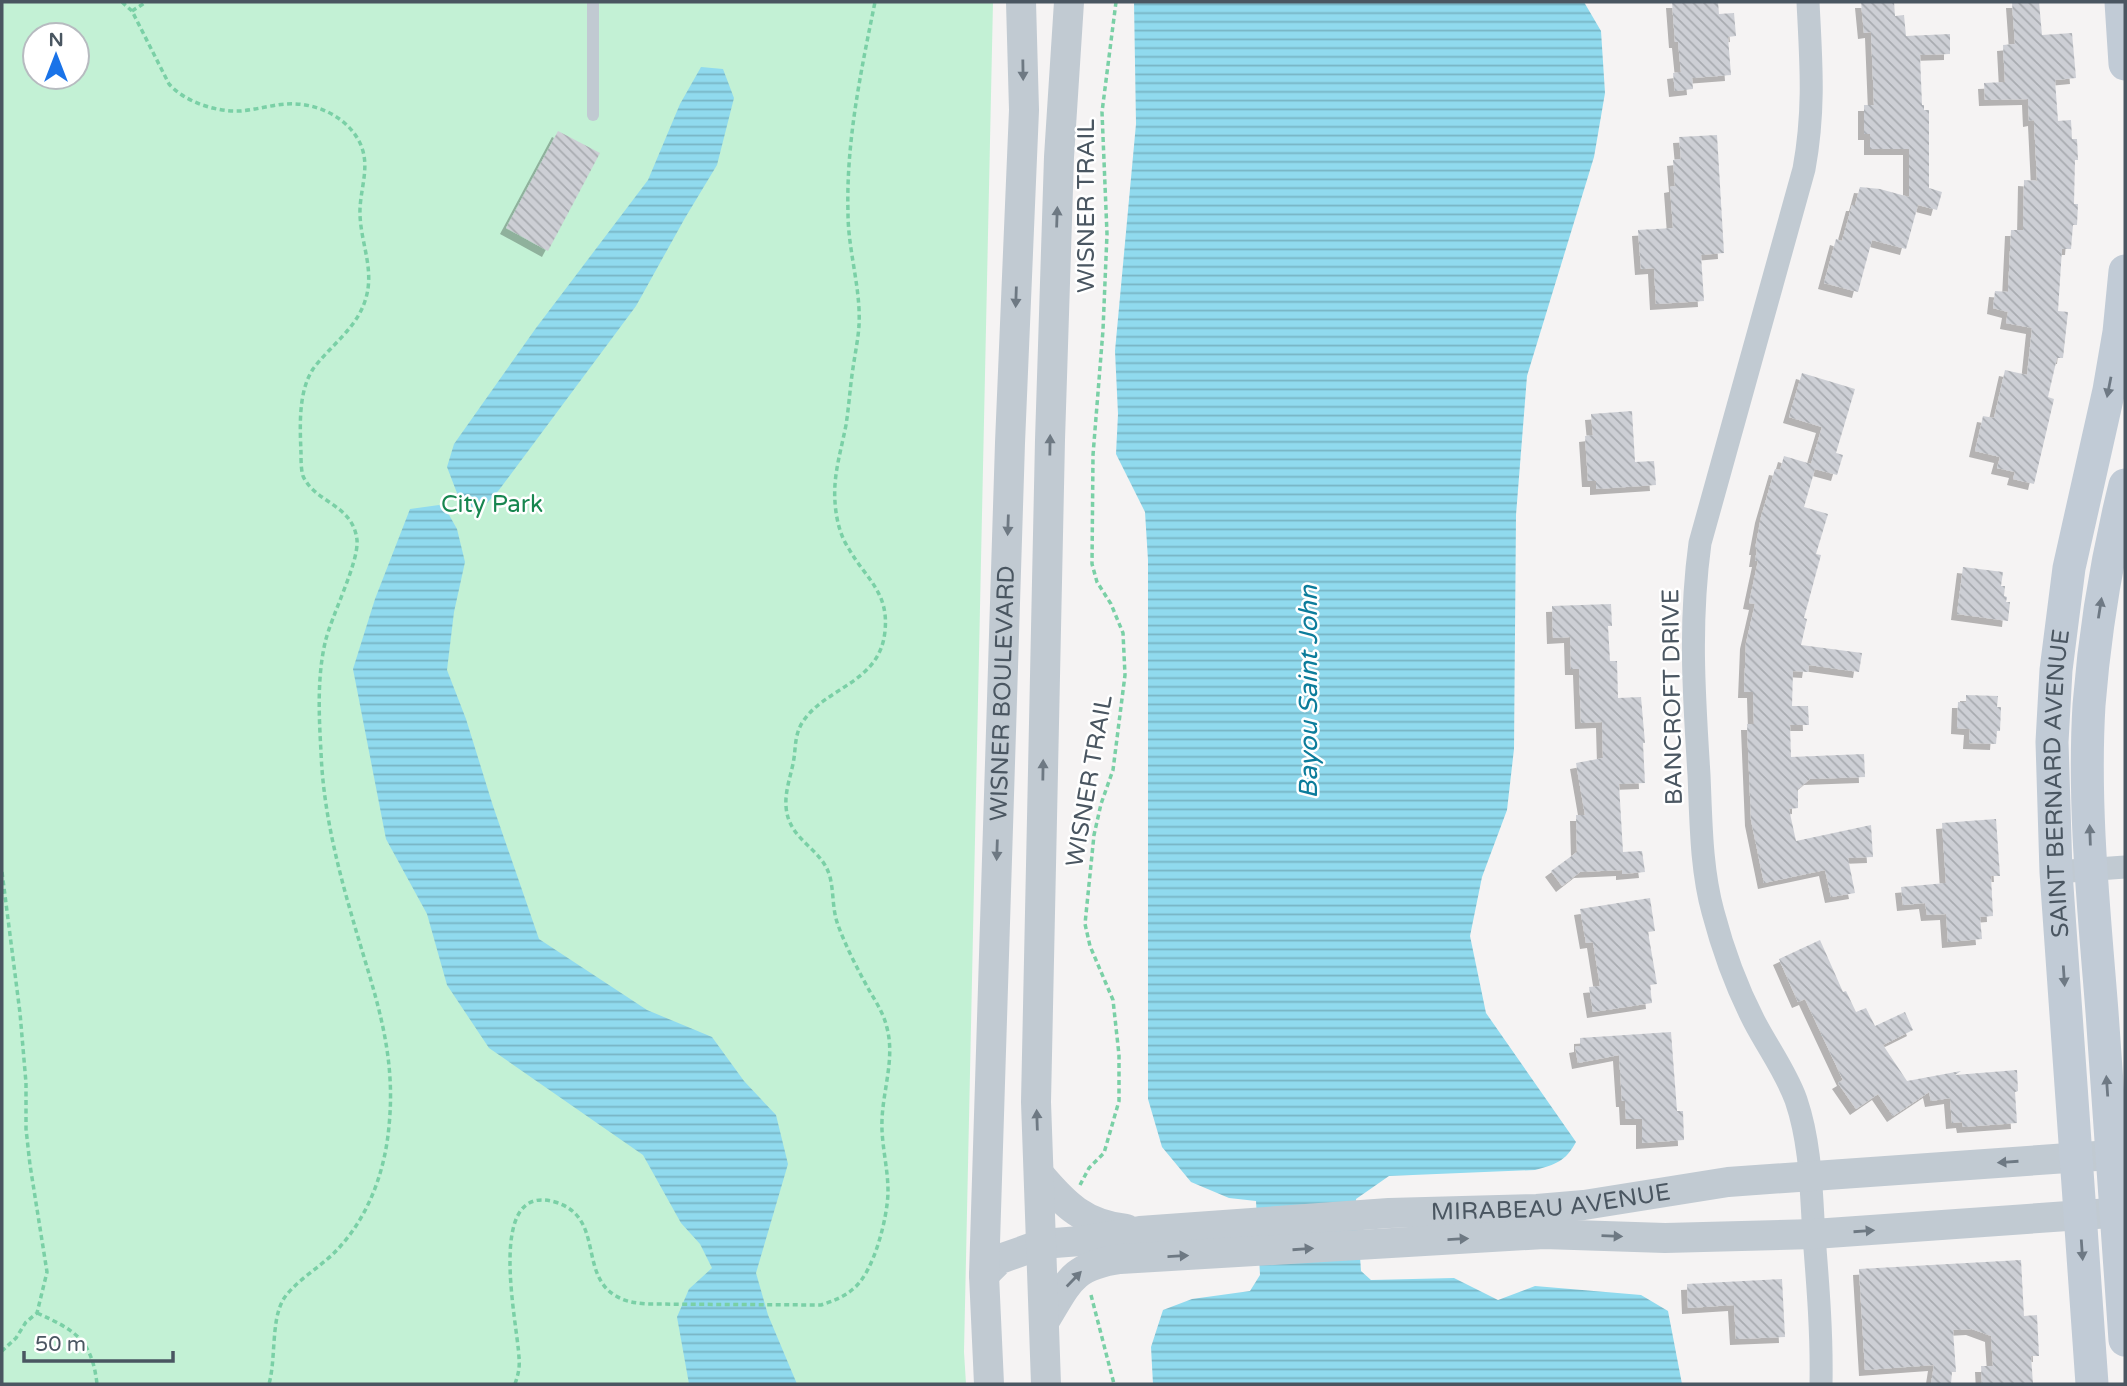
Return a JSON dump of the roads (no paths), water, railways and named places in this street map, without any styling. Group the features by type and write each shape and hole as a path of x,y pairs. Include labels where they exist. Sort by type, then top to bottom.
{"main road":[{"path":"2121,2 2125,64"},
{"name":"SAINT BERNARD AVENUE","path":"2092,1384 2056,872 2052,742 2056,670 2069,568 2122,332 2125,271"},
{"name":"SAINT BERNARD AVENUE","path":"2125,485 2121,523 2096,635 2089,706 2088,779 2091,870 2119,1154 2125,1339"}],"street":[{"name":"WISNER BOULEVARD","path":"989,1384 984,1275 1024,110 1021,2"},
{"name":"WISNER BOULEVARD","path":"1046,1384 1037,1088 1050,440 1059,157 1069,2"},
{"name":"BANCROFT DRIVE","path":"1808,2 1813,99 1811,133 1804,169 1700,543 1693,591 1692,650 1703,849 1712,909 1728,964 1755,1022 1782,1069 1796,1100 1805,1132 1822,1342 1821,1384"},
{"path":"2080,513 2121,523"},
{"path":"2056,872 2125,867"},
{"name":"MIRABEAU AVENUE","path":"984,1275 1000,1259 1042,1244 1140,1231 1389,1213 1560,1207 1728,1182 2119,1154"},
{"path":"1039,1174 1076,1213 1104,1226 1140,1231"},
{"name":"MIRABEAU AVENUE","path":"1044,1322 1075,1275 1095,1262 1120,1259 1544,1234 1665,1238 1814,1234 2121,1213"}],"lane":[{"path":"593,2 593,115"}],"water":[{"name":"Bayou Saint John","path":"1134,2 1584,2 1601,31 1605,93 1594,157 1527,376 1516,515 1514,749 1507,810 1482,877 1470,936 1486,1013 1576,1142 1559,1161 1535,1170 1389,1176 1356,1199 1361,1271 1371,1280 1454,1278 1498,1300 1535,1286 1641,1295 1668,1311 1682,1384 1153,1384 1151,1347 1163,1310 1192,1299 1250,1291 1260,1275 1256,1201 1229,1198 1191,1182 1162,1147 1148,1099 1148,560 1145,512 1116,454 1118,414 1115,351 1136,124"},
{"path":"701,67 723,69 734,98 717,165 636,306 499,490 487,503 472,507 457,493 447,467 454,444 536,328 648,180 680,104"},
{"path":"439,505 448,513 457,529 465,562 454,612 447,670 466,719 539,939 647,1010 712,1037 744,1081 776,1115 788,1164 756,1273 768,1315 797,1384 689,1384 677,1317 689,1289 712,1268 700,1244 681,1223 643,1155 489,1048 447,985 427,914 386,839 353,669 375,599 410,509"}],"park label":[{"name":"City Park","path":"492,504"}]}
